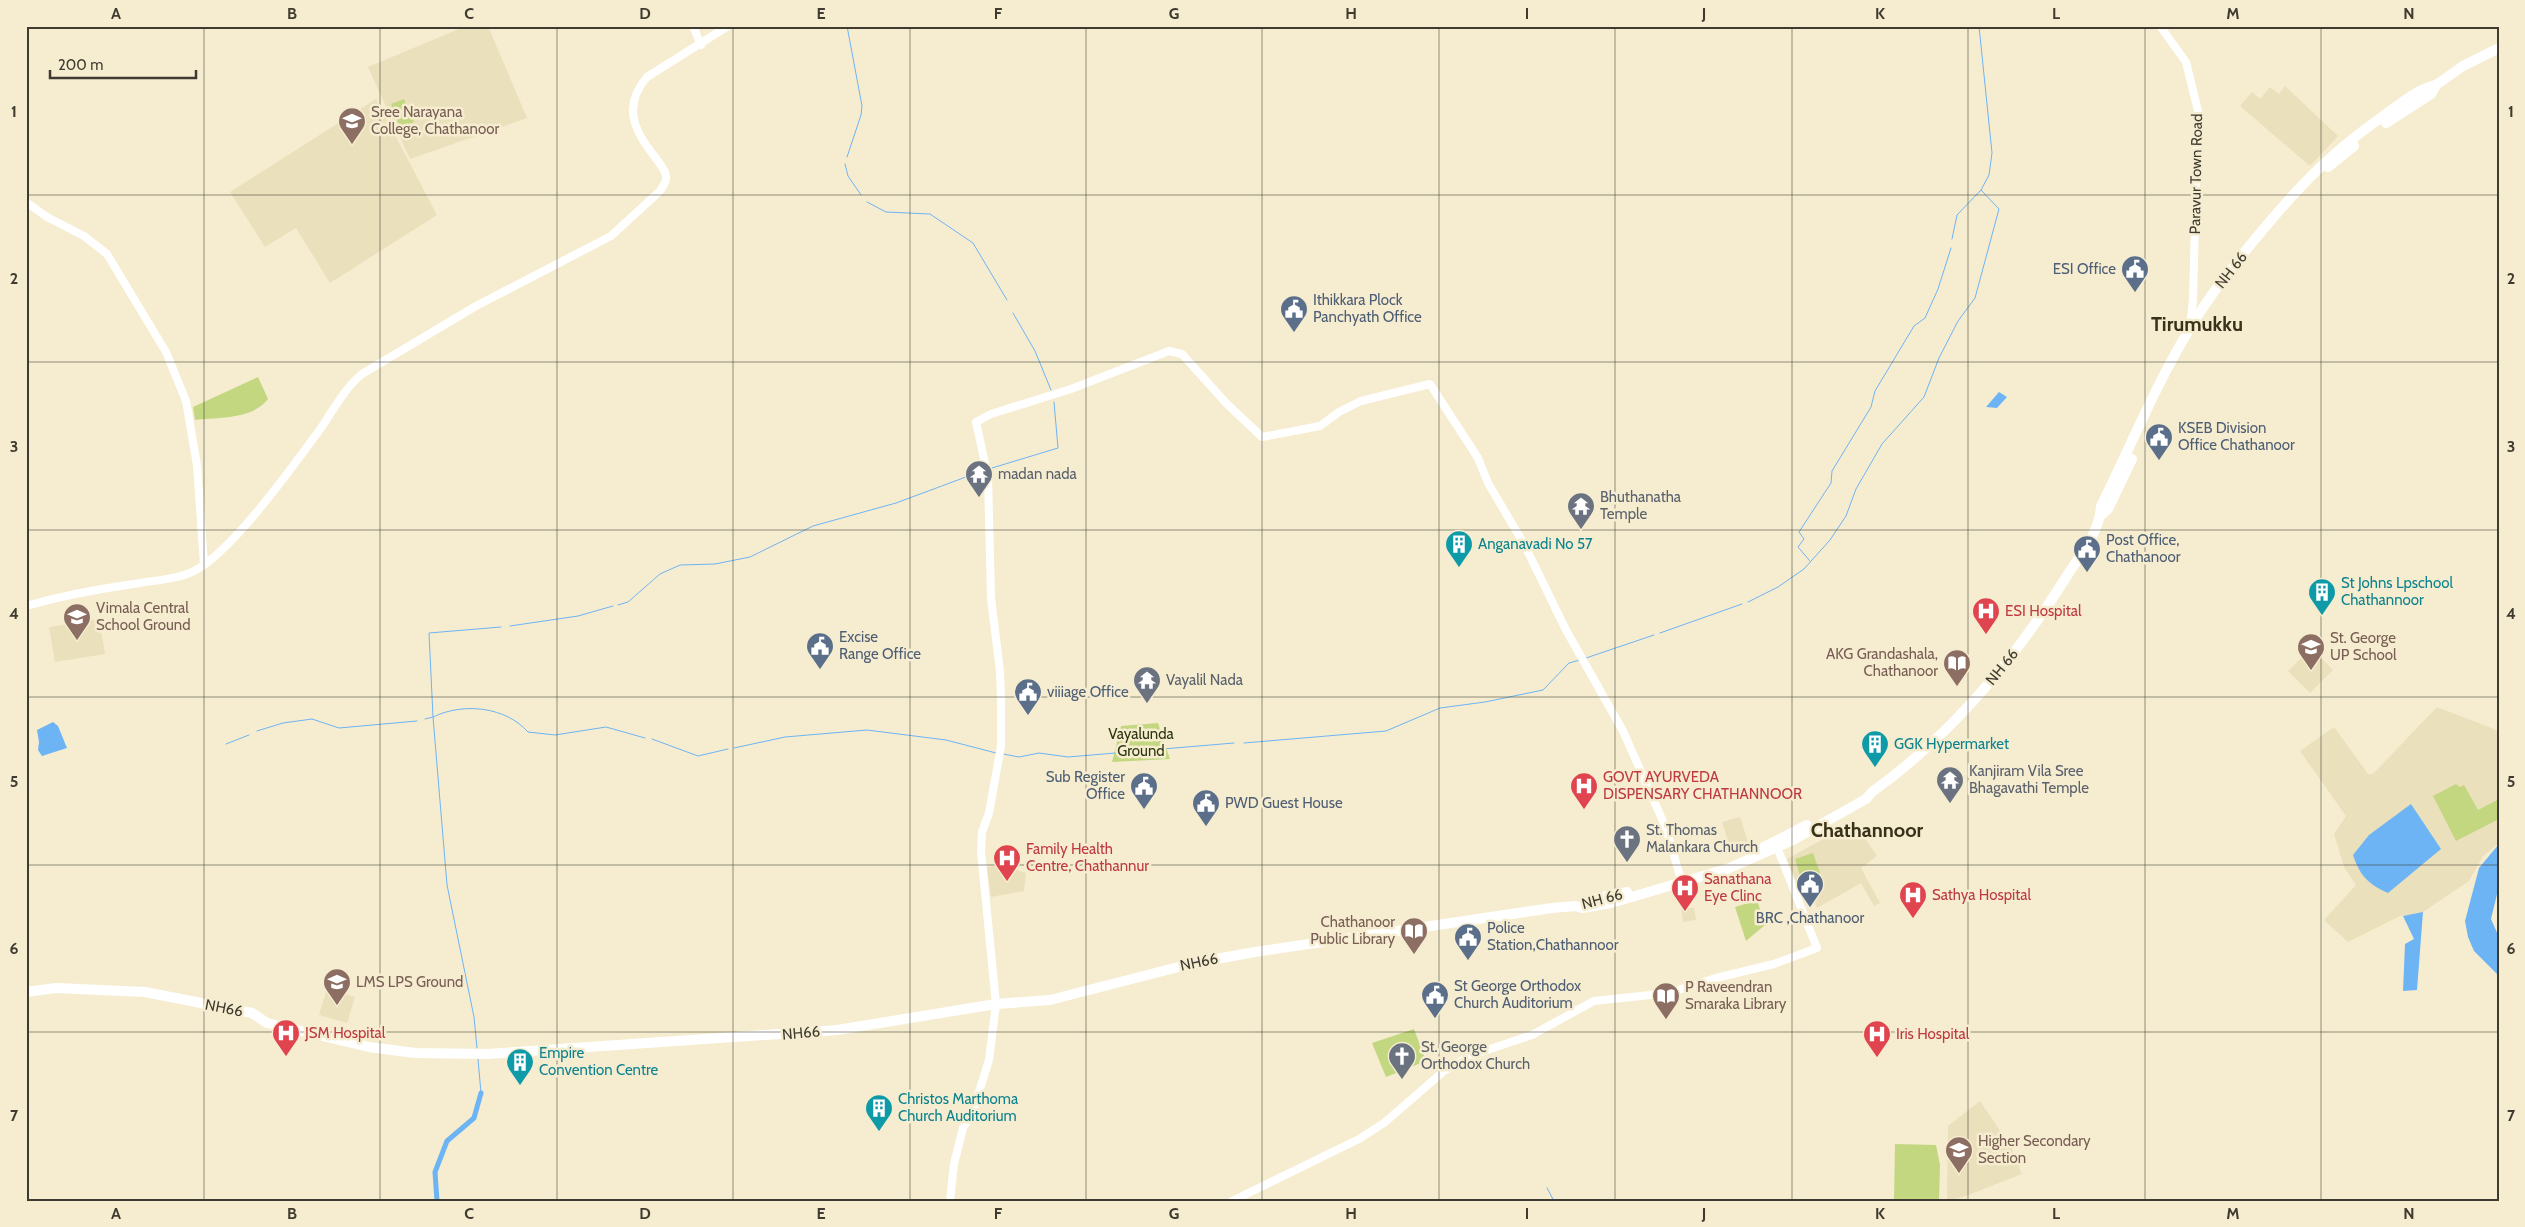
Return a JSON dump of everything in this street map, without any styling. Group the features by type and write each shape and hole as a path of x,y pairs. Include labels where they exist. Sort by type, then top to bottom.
{"highway":[{"name":"NH 66","path":"1575,906 1581,902 1681,880 1776,845 1864,794 1872,792 1920,755 1965,710 2001,668 2062,584 2088,543 2100,516 2101,506 2189,328 2235,264 2313,172 2368,127 2426,88 2436,85 2463,66 2499,48"},
{"name":"NH 66","path":"2100,516 2108,509 2186,346 2218,296 2281,217 2322,172 2356,145 2431,94 2436,85"},
{"name":"NH66","path":"26,992 56,988 145,992 252,1013 267,1023 369,1047 415,1053 462,1054 678,1040 747,1038 837,1030 996,1004 1050,1000 1194,963 1255,952 1575,906"}],"street":[{"path":"693,26 701,45"},
{"path":"26,606 178,576 204,564 221,550 257,509 321,427 346,389 362,374 476,306 611,236 660,191 666,177 663,168 635,129 634,97 647,77 701,45 728,26"},
{"name":"Paravur Town Road","path":"2160,26 2186,62 2198,110 2193,300 2189,328"},
{"path":"26,202 47,217 89,240 107,254 166,352 186,401 189,417 197,465 204,564"},
{"path":"2193,300 2201,311"},
{"path":"950,1201 954,1164 962,1133 974,1111 988,1060 996,1004 981,851 982,832 989,813 1001,746 1000,671 992,618 988,477 976,422 991,414 1071,389 1169,350 1182,354 1226,403 1262,437 1320,426 1339,412 1360,401 1430,384 1478,458 1488,483 1524,544 1579,654 1610,706 1666,828 1681,880"},
{"path":"1232,1201 1376,1128 1444,1071 1472,1055 1532,1035 1594,1001 1669,993 1716,978 1774,964 1817,948 1776,845"}],"shaded area":[{"path":"466,26 488,26 527,118 410,159 368,67"},
{"path":"2285,86 2338,136 2310,166 2240,106 2252,92 2260,99 2270,87 2279,94"},
{"name":"Sree Narayana College, Chathanoor","path":"376,99 437,215 330,283 296,228 265,247 230,192"},
{"name":"Vimala Central School Ground","path":"99,619 105,654 55,662 49,627"},
{"name":"St. George UP School","path":"2311,648 2333,670 2310,693 2288,671"},
{"path":"2437,707 2499,731 2499,843 2483,856 2469,881 2420,914 2400,916 2348,942 2324,920 2356,885 2344,867 2334,834 2346,816 2300,751 2334,727 2368,774 2373,774"},
{"path":"1740,817 1749,845 1731,851 1722,822"},
{"path":"1854,822 1877,856 1861,868 1880,903 1874,906 1861,883 1817,908 1811,896 1804,899 1787,859"},
{"name":"Family Health Centre, Chathannur","path":"1003,865 1026,873 1024,891 991,897 987,867"},
{"path":"1685,892 1687,908 1694,908 1696,920 1683,922 1679,893"},
{"name":"LMS LPS Ground","path":"327,989 355,997 347,1023 319,1015"},
{"path":"1980,1101 2011,1147 2022,1174 1966,1196 1947,1201 1948,1126"}],"green space":[{"path":"404,99 414,122 400,128 391,104"},
{"path":"258,377 268,399 261,406 244,414 195,420 193,407"},
{"name":"Vayalunda Ground","path":"1158,723 1170,759 1112,762 1121,726"},
{"path":"2456,784 2460,787 2464,785 2478,810 2499,799 2499,819 2456,841 2433,796"},
{"path":"1813,853 1820,873 1801,879 1795,859"},
{"path":"1757,900 1765,925 1746,941 1735,907"},
{"path":"1414,1029 1426,1061 1386,1077 1372,1043"},
{"path":"1895,1144 1936,1145 1940,1165 1939,1201 1894,1201"}],"water":[{"path":"1999,392 2007,397 1997,408 1986,407"},
{"path":"53,722 58,726 67,748 42,756 38,750 37,730"},
{"path":"2411,804 2441,849 2388,893 2370,883 2362,874 2353,855 2369,835"},
{"path":"2499,844 2499,886 2491,919 2499,937 2499,976 2474,951 2468,937 2465,921 2479,868"},
{"path":"2423,912 2417,990 2403,991 2405,944 2414,939 2403,916"}],"waterway":[{"path":"847,26 862,106 861,115 847,157"},
{"path":"1748,602 1778,587 1804,569 1830,540 1846,516 1856,489 1882,444 1924,397 1939,358 1958,321 1975,298 1999,209 1981,190 1989,175 1992,153 1979,26"},
{"path":"845,164 848,176 861,195"},
{"path":"1952,239 1957,215 1981,190"},
{"path":"867,202 886,212 930,214 973,243 1007,300"},
{"path":"1810,561 1798,547 1804,539 1799,532 1831,483 1832,471 1871,407 1875,391 1914,326 1925,318 1938,289 1951,248"},
{"path":"1013,313 1035,351 1051,390"},
{"path":"992,468 1058,448 1054,402"},
{"path":"618,605 628,602 660,574 680,565 715,564 750,557 813,526 896,503 982,471"},
{"path":"1660,633 1742,604"},
{"path":"510,626 578,616 613,606"},
{"path":"425,719 433,717 429,633 501,627"},
{"path":"1586,658 1654,635"},
{"path":"1244,743 1386,731 1440,708 1485,702 1543,690 1569,663 1580,660"},
{"path":"477,1048 474,1017 447,885 433,717 445,712 458,710 484,710 508,717 528,732 555,735 606,727 645,738"},
{"path":"257,731 283,723 312,719 339,728 417,721"},
{"path":"734,748 785,737 867,730 946,740 996,753"},
{"path":"226,744 249,735"},
{"path":"652,739 698,756 728,749"},
{"path":"1003,754 1019,757 1039,753 1068,757 1234,743"},
{"path":"478,1059 481,1093"},
{"path":"437,1201 435,1172 447,1141 474,1118 481,1093"},
{"path":"1547,1188 1554,1201"}],"place":[{"name":"Sree Narayana College, Chathanoor","path":"352,145"},
{"name":"ESI Office","path":"2135,293"},
{"name":"Ithikkara Plock Panchyath Office","path":"1294,333"},
{"name":"KSEB Division Office Chathanoor","path":"2159,461"},
{"name":"madan nada","path":"979,498"},
{"name":"Bhuthanatha Temple","path":"1581,530"},
{"name":"Anganavadi No 57","path":"1459,568"},
{"name":"Post Office, Chathanoor","path":"2087,573"},
{"name":"St Johns Lpschool Chathannoor","path":"2322,616"},
{"name":"ESI Hospital","path":"1986,635"},
{"name":"Vimala Central School Ground","path":"77,641"},
{"name":"Excise Range Office","path":"820,670"},
{"name":"St. George UP School","path":"2311,671"},
{"name":"AKG Grandashala, Chathanoor","path":"1957,687"},
{"name":"Vayalil Nada","path":"1147,704"},
{"name":"viiiage Office","path":"1028,716"},
{"name":"GGK Hypermarket","path":"1875,768"},
{"name":"Kanjiram Vila Sree Bhagavathi Temple","path":"1950,804"},
{"name":"Sub Register Office","path":"1144,810"},
{"name":"GOVT AYURVEDA DISPENSARY CHATHANNOOR","path":"1584,810"},
{"name":"PWD Guest House","path":"1206,827"},
{"name":"St. Thomas Malankara Church","path":"1627,863"},
{"name":"Family Health Centre, Chathannur","path":"1007,882"},
{"name":"BRC ,Chathanoor","path":"1810,908"},
{"name":"Sanathana Eye Clinc","path":"1685,912"},
{"name":"Sathya Hospital","path":"1913,919"},
{"name":"Chathanoor Public Library","path":"1414,955"},
{"name":"Police Station,Chathannoor","path":"1468,961"},
{"name":"LMS LPS Ground","path":"337,1006"},
{"name":"St George Orthodox Church Auditorium","path":"1435,1019"},
{"name":"P Raveendran Smaraka Library","path":"1666,1020"},
{"name":"JSM Hospital","path":"286,1057"},
{"name":"Iris Hospital","path":"1877,1058"},
{"name":"St. George Orthodox Church","path":"1402,1080"},
{"name":"Empire Convention Centre","path":"520,1086"},
{"name":"Christos Marthoma Church Auditorium","path":"879,1132"},
{"name":"Higher Secondary Section","path":"1959,1174"}],"district":[{"name":"Tirumukku","path":"2197,324"},
{"name":"Chathannoor","path":"1867,830"}]}
